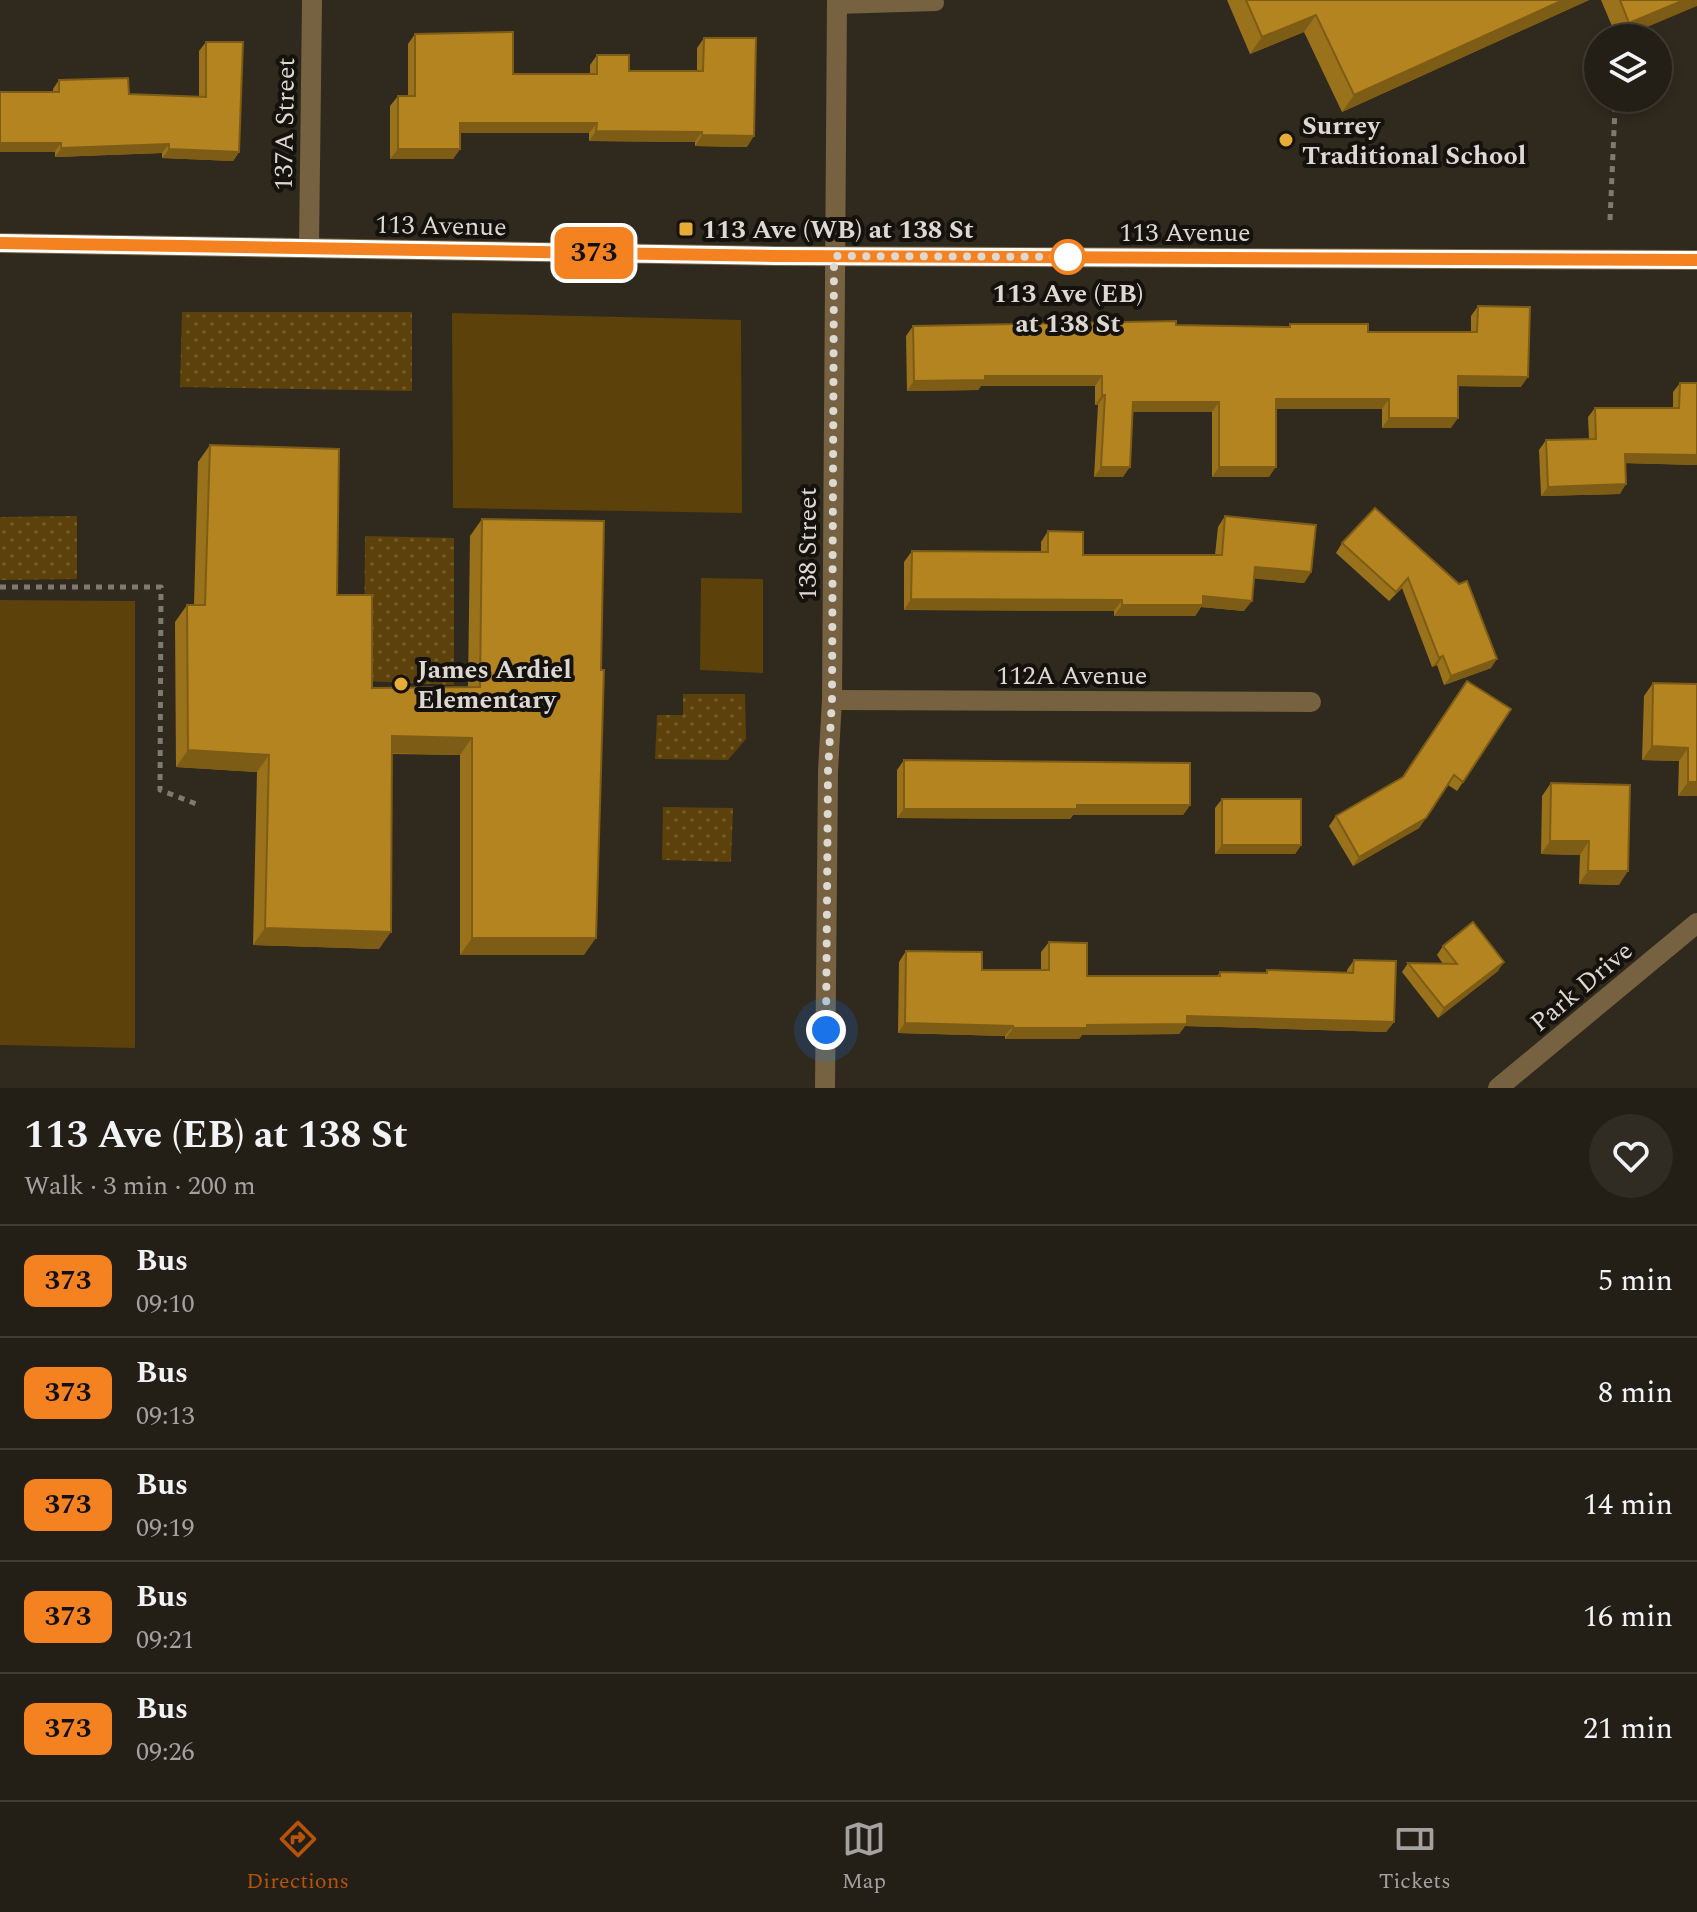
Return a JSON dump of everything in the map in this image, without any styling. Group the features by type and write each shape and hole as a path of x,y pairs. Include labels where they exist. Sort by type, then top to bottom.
{"street":[{"name":"137A Street","path":"309,248 312,0"},
{"name":"138 Street","path":"825,1088 828,771 832,700 836,3"},
{"name":"113 Avenue","path":"0,243 834,256 1697,260"},
{"name":"112A Avenue","path":"832,700 1311,702"},
{"name":"Park Drive","path":"1498,1088 1697,923"}],"lane":[{"path":"836,3 936,3"}],"path":[{"path":"1610,220 1615,112"},
{"path":"0,587 161,587 160,790 199,805"}],"shaded area":[{"path":"182,312 412,312 412,391 180,387"},
{"path":"452,313 741,320 742,513 453,508"},
{"path":"77,516 77,579 0,580 0,517"},
{"path":"365,536 454,538 454,685 364,681"},
{"path":"701,578 763,579 763,673 700,670"},
{"path":"0,600 135,601 135,1048 0,1045"},
{"path":"683,694 745,694 746,739 728,760 655,759 657,715 683,715"},
{"path":"663,807 733,808 731,862 662,860"}],"building":[{"path":"1246,0 1563,0 1354,95 1316,15 1262,37"},
{"path":"1620,0 1684,0 1629,23"},
{"path":"513,32 513,74 597,74 597,55 629,55 629,71 703,71 704,38 756,38 754,136 596,131 597,123 460,123 460,149 398,149 398,96 415,96 415,34"},
{"path":"206,42 243,42 239,152 169,149 169,144 61,148 61,143 0,143 0,92 59,92 59,80 128,78 129,94 206,97"},
{"path":"1478,306 1530,307 1528,377 1458,376 1458,418 1389,418 1389,399 1276,399 1276,467 1219,467 1219,402 1133,402 1130,467 1101,467 1105,395 1102,395 1102,376 985,376 985,380 914,381 913,326 1176,321 1176,325 1290,327 1290,324 1368,324 1368,332 1477,332"},
{"path":"1680,383 1697,383 1697,455 1625,454 1626,484 1548,487 1546,440 1596,439 1595,408 1679,408"},
{"path":"210,445 339,449 337,595 372,595 372,688 480,687 482,519 604,521 601,670 604,670 596,938 472,938 472,738 392,736 391,932 265,928 269,755 188,750 187,605 205,605"},
{"path":"1375,508 1459,584 1467,581 1497,659 1451,676 1443,656 1439,658 1408,578 1396,592 1342,543"},
{"path":"1225,516 1316,525 1311,572 1255,567 1252,601 1203,596 1203,605 1122,605 1122,600 911,599 912,551 1048,552 1048,531 1083,532 1083,555 1222,555"},
{"path":"1467,681 1511,709 1463,782 1454,775 1426,818 1359,857 1336,816 1403,777"},
{"path":"1653,683 1697,684 1697,782 1688,782 1688,748 1652,746"},
{"path":"904,760 1190,763 1190,805 1077,805 1077,809 904,809"},
{"path":"1551,783 1630,785 1628,871 1588,871 1589,841 1550,841"},
{"path":"1222,799 1301,799 1301,845 1222,845"},
{"path":"1473,922 1504,962 1444,1008 1408,963 1457,964 1443,946"},
{"path":"1049,942 1087,943 1087,976 1220,976 1220,972 1267,973 1267,970 1353,973 1354,960 1396,961 1394,1022 1187,1016 1187,1024 1087,1025 1087,1028 905,1023 906,951 982,952 982,970 1049,970"}],"bus line":[{"name":"373","path":"0,243 776,256 1697,260"}],"place":[{"name":"Surrey Traditional School","path":"1286,140"},
{"name":"113 Ave (WB) at 138 St","path":"686,229"},
{"name":"113 Ave (EB) at 138 St","path":"1068,257"},
{"name":"James Ardiel Elementary","path":"401,684"}],"route":[{"path":"826,1030 828,771 832,700 834,256 1080,257 1068,257"}]}
